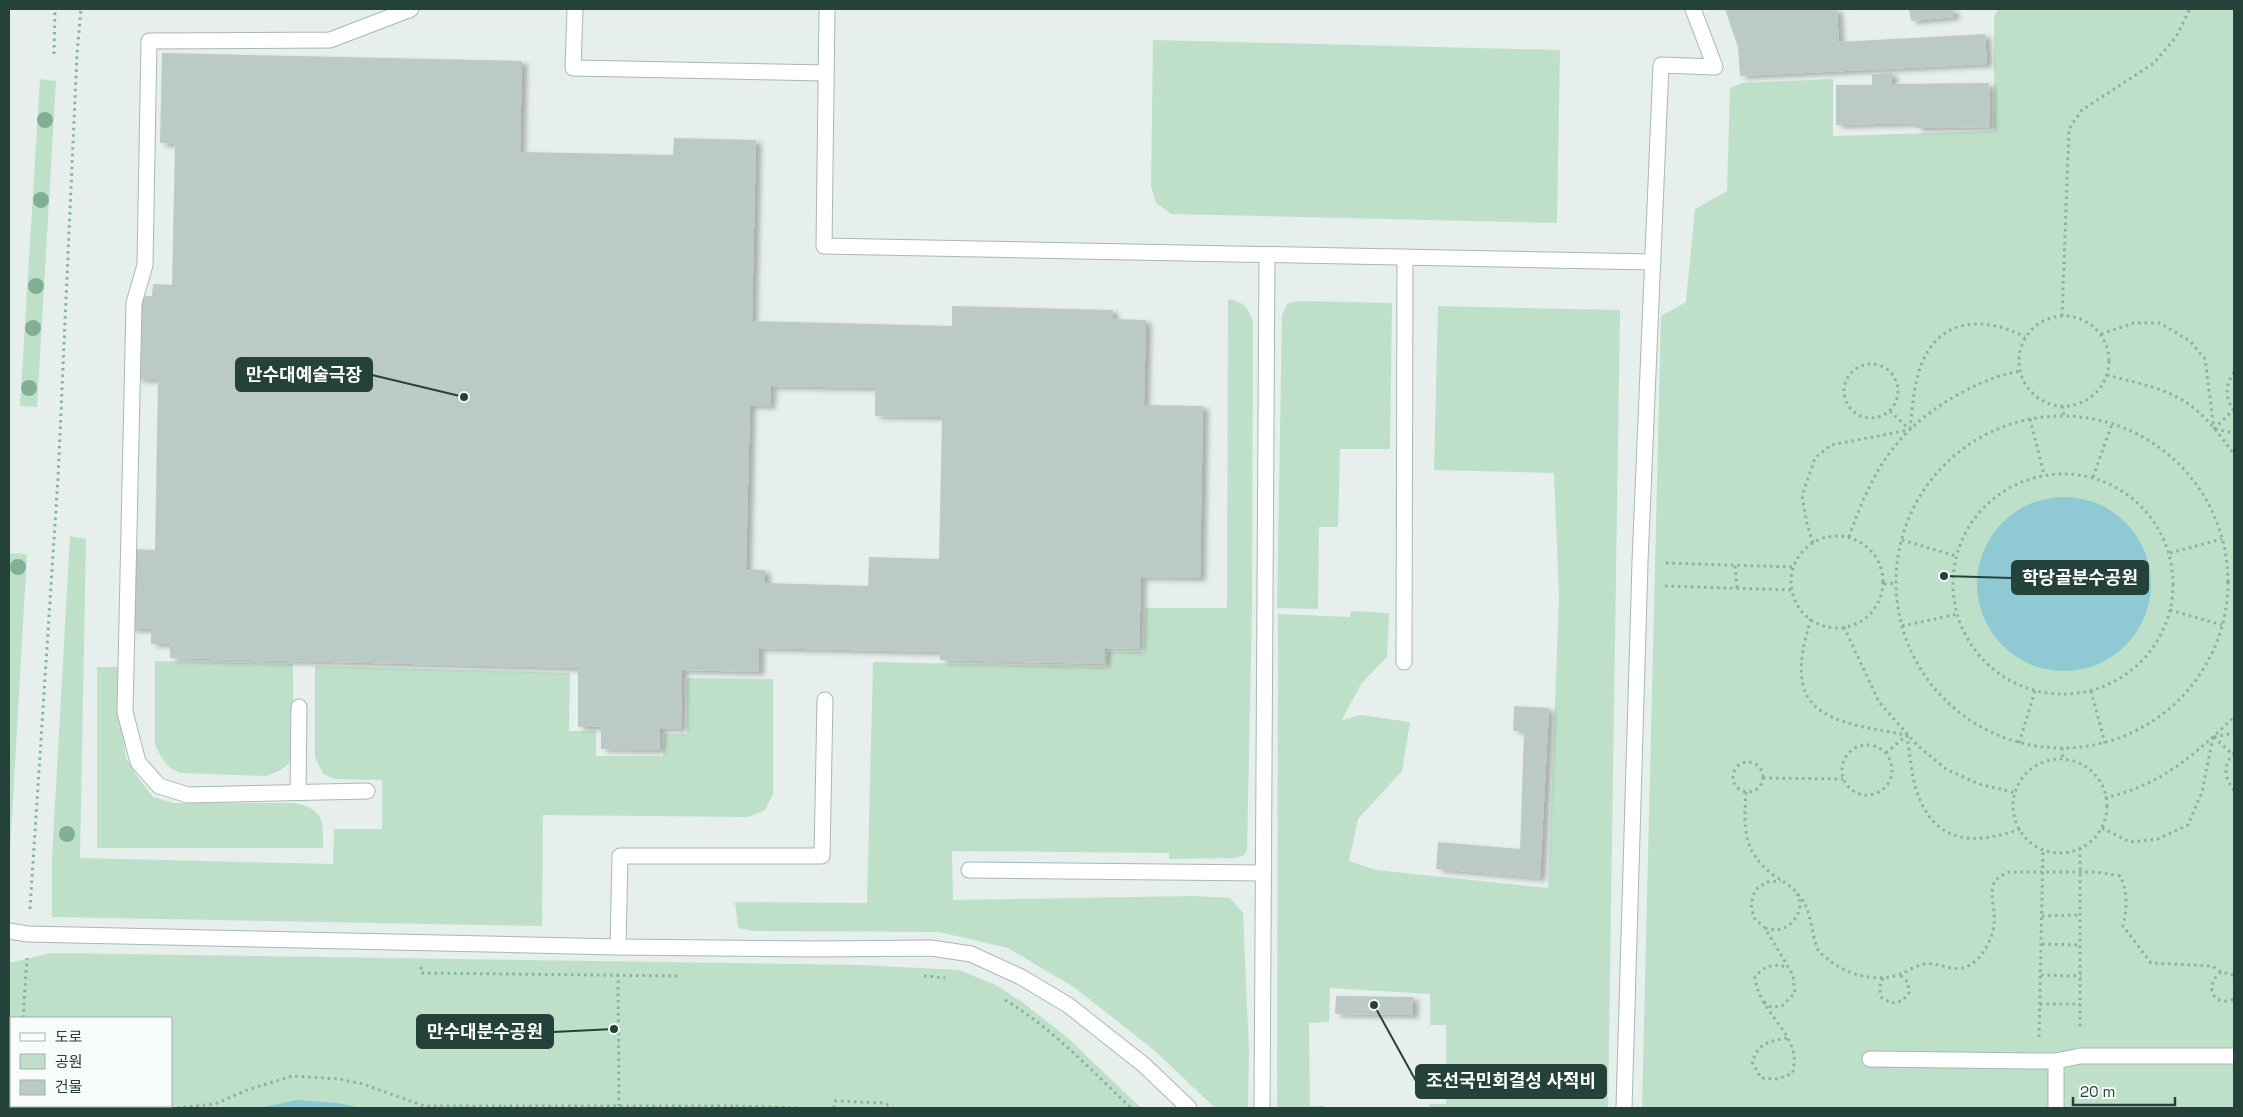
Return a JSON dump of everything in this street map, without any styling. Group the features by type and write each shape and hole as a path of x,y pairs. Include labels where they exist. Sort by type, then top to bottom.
{"street":[{"path":"367,791 188,795 159,786 138,762 126,712 134,303 145,265 149,41 330,40 411,9"},
{"path":"576,9 573,68 826,73"},
{"path":"827,9 824,246 1652,262"},
{"path":"1624,1108 1640,562 1661,65 1715,67 1693,9"},
{"path":"1262,1108 1267,254"},
{"path":"1404,662 1405,257"},
{"path":"618,946 620,856 822,856 825,700"},
{"path":"298,792 299,707"},
{"path":"969,870 1263,873"},
{"path":"9,931 28,934 618,946 817,949 931,948 971,954 1020,977 1068,1004 1144,1065 1189,1108"},
{"path":"1870,1059 2039,1061 2080,1056 2234,1056"},
{"path":"2056,1060 2056,1108"}],"path":[{"path":"54,54 55,9"},
{"path":"23,1017 58,478 76,64 82,9"},
{"path":"2062,316 2069,129 2082,110 2154,63 2176,37 2190,9"},
{"path":"2071,315 2088,321 2101,334 2108,350 2109,368 2103,384 2091,398 2075,405 2057,406 2040,400 2027,388 2020,371 2019,354 2025,337 2037,324 2053,316 2071,315"},
{"path":"1910,430 1918,375 1933,344 1955,327 1980,323 2007,327 2025,337"},
{"path":"2101,334 2134,323 2160,323 2190,342 2205,360 2214,429"},
{"path":"1871,365 1882,367 1890,372 1896,382 1898,392 1890,411 1880,417 1870,418 1860,416 1852,410 1846,401 1844,391 1846,380 1852,372 1861,366 1871,365"},
{"path":"1849,538 1863,497 1884,460 1902,436 1940,405 1974,386 2002,374 2020,371"},
{"path":"2214,429 2234,410 2228,401 2226,390 2234,372"},
{"path":"2107,375 2152,388 2184,401 2214,429 2234,455"},
{"path":"2062,406 2064,416"},
{"path":"1890,411 1910,430"},
{"path":"2064,416 2092,419 2112,424 2134,433 2154,445 2178,465 2203,496 2222,539 2227,582 2222,626 2205,665 2179,700 2145,726 2105,743 2062,748 2019,743 1979,726 1945,700 1930,684 1919,666 1902,626 1896,583 1902,540 1908,520 1921,496 1937,474 1956,454 1991,432 2030,419 2064,416"},
{"path":"2030,419 2044,475"},
{"path":"2093,477 2112,424"},
{"path":"2214,429 2234,433"},
{"path":"1813,542 1807,524 1802,496 1815,458 1830,445 1910,430"},
{"path":"2069,473 2093,477 2111,483 2127,493 2154,519 2170,554 2174,591 2170,610 2164,629 2154,646 2142,662 2126,675 2110,684 2091,691 2053,694 2034,690 2017,684 2001,675 1986,663 1964,632 1954,595 1953,576 1956,556 1974,518 1988,503 2005,490 2024,480 2044,475 2069,473"},
{"path":"1840,535 1849,538 1857,540 1872,550 1880,566 1884,584 1879,602 1868,617 1852,626 1834,628 1817,624 1802,613 1793,597 1790,579 1793,567 1806,547 1813,542 1822,538 1840,535"},
{"path":"2170,554 2222,539"},
{"path":"1902,540 1956,556"},
{"path":"1640,562 1793,567"},
{"path":"1736,566 1737,588"},
{"path":"2227,582 2234,581"},
{"path":"1884,584 1896,583"},
{"path":"1640,585 1792,590"},
{"path":"2170,610 2222,626"},
{"path":"1902,626 1958,614"},
{"path":"1811,619 1804,639 1800,665 1802,686 1815,708 1851,725 1907,735"},
{"path":"1844,627 1879,702 1917,745 1946,769 1979,784 2016,793"},
{"path":"2019,743 2034,690"},
{"path":"2091,691 2105,743"},
{"path":"2106,798 2139,787 2172,770 2213,737 2234,717"},
{"path":"2213,737 2234,733"},
{"path":"1886,753 1907,735"},
{"path":"1907,735 1917,792 1929,815 1944,832 1969,840 1998,837 2020,829"},
{"path":"2213,737 2233,754 2227,764 2226,774 2229,784 2234,790"},
{"path":"2102,828 2130,842 2158,839 2188,824 2202,792 2213,737"},
{"path":"1869,744 1878,746 1886,753 1892,761 1891,782 1885,789 1876,794 1866,796 1856,794 1843,779 1844,759 1850,751 1858,746 1869,744"},
{"path":"2062,748 2063,759"},
{"path":"2063,759 2081,764 2096,775 2104,791 2107,810 2102,828 2091,842 2075,851 2056,854 2043,850 2024,837 2015,821 2013,803 2018,785 2029,770 2045,761 2063,759"},
{"path":"1750,761 1760,767 1764,778 1758,789 1746,792 1736,786 1732,775 1738,764 1750,761"},
{"path":"1764,778 1843,779"},
{"path":"1746,792 1744,824 1748,846 1762,866 1781,881 1793,887 1803,900 1809,912 1819,952 1840,969 1854,974 1883,978 1900,975 1925,964 1962,968 1974,962 1984,952 1994,925 1992,895 1994,884 1998,878 2009,872 2097,872 2120,876 2126,887 2126,912 2123,926 2151,963 2212,966 2221,972 2234,975"},
{"path":"2080,848 2080,1056"},
{"path":"2039,1061 2043,850"},
{"path":"1761,1000 1771,1007 1782,1006 1795,994 1793,975 1765,928 1754,918 1751,904 1755,890 1767,882 1781,881"},
{"path":"1765,928 1779,930 1792,925 1799,913 1800,899 1793,887"},
{"path":"2042,916 2080,915"},
{"path":"419,942 421,973 686,976"},
{"path":"2042,944 2080,945"},
{"path":"618,946 618,1106"},
{"path":"1787,1038 1768,1042 1757,1049 1752,1062 1761,1078 1778,1079 1793,1073 1794,1056 1787,1038 1761,1000 1756,990 1755,977 1762,968 1776,964 1788,966"},
{"path":"2221,972 2214,978 2211,986 2213,995 2219,1000 2228,1002 2234,999"},
{"path":"2041,974 2081,976"},
{"path":"921,975 951,979"},
{"path":"1883,978 1879,988 1882,998 1892,1003 1902,1001 1908,993 1908,982 1900,975"},
{"path":"1002,998 1026,1012 1131,1108"},
{"path":"2040,1004 2080,1004"},
{"path":"178,1108 216,1104 246,1090 292,1076 339,1079 364,1084 401,1100 424,1106 800,1108"},
{"path":"834,1108 835,1101 884,1104 893,1108"},
{"path":"98,1107 118,1108"}],"green space":[{"path":"1998,9 2234,9 2234,1108 1642,1108 1661,316 1686,302 1695,209 1727,191 1730,88 1742,83 1833,79 1833,136 1994,131 1994,16"},
{"path":"1153,40 1560,50 1557,223 1171,214 1156,203 1151,186"},
{"path":"40,79 56,81 37,407 20,406"},
{"path":"1228,299 1238,301 1245,306 1253,322 1252,608 1247,850 1244,855 1236,858 1169,859 1169,853 952,851 953,900 1193,896 1230,898 1243,913 1249,1052 1248,1108 1215,1108 1154,1050 1075,988 1008,948 939,932 752,931 738,928 735,902 867,903 873,662 1107,667 1108,652 1144,652 1145,608 1227,608"},
{"path":"1301,301 1392,303 1390,449 1340,449 1338,527 1319,527 1318,609 1277,608 1282,315 1288,303"},
{"path":"1438,306 1620,310 1608,1108 1429,1108 1429,1104 1446,1104 1446,1025 1430,1025 1430,994 1330,988 1329,1022 1309,1023 1310,1106 1324,1106 1324,1108 1277,1108 1278,614 1350,617 1351,611 1389,613 1387,657 1361,684 1342,720 1361,715 1410,722 1402,771 1358,819 1349,861 1376,870 1548,888 1559,598 1554,473 1434,470"},
{"path":"70,536 86,539 80,858 333,864 334,829 382,829 382,780 335,779 323,774 315,757 315,666 570,673 569,731 596,731 596,756 663,756 664,734 687,734 687,678 773,679 773,794 765,810 748,817 543,815 542,926 52,917 52,857"},
{"path":"9,553 27,554 9,869"},
{"path":"155,661 293,664 292,744 291,755 287,765 279,771 266,776 180,773 170,768 161,757 155,744"},
{"path":"97,667 122,667 122,730 126,758 153,797 173,803 295,803 305,806 317,813 320,818 323,831 323,848 97,848"},
{"path":"51,953 862,965 959,970 996,985 1022,1002 1069,1039 1141,1108 9,1108 9,963"}],"water":[{"path":"2064,497 2081,499 2097,504 2119,517 2131,529 2147,559 2151,584 2149,601 2144,617 2131,639 2119,651 2089,667 2064,671 2047,669 2031,664 2009,651 1997,639 1981,609 1977,584 1979,567 1984,551 1997,529 2009,517 2039,501"},
{"path":"296,1100 338,1103 361,1108 259,1108"}],"building":[{"path":"1725,9 1837,9 1839,42 1985,34 1987,64 1740,76 1738,47"},
{"path":"1909,9 1953,9 1954,17 1911,21"},
{"path":"162,53 522,61 520,152 673,155 674,138 756,140 752,321 952,326 952,306 1113,310 1113,319 1146,320 1144,405 1203,406 1200,578 1141,577 1139,649 1105,648 1104,664 940,660 940,652 759,648 759,672 682,670 681,729 660,728 659,750 601,749 601,727 578,727 578,668 170,658 170,644 151,644 151,629 130,629 132,549 155,550 158,380 137,379 138,296 152,296 153,284 172,285 175,144 160,143","holes":["771,386 875,388 875,416 942,417 939,559 869,557 868,586 765,583 765,570 746,569 750,405 770,406"]},
{"path":"1892,73 1892,84 1989,83 1990,127 1916,128 1916,123 1836,125 1836,85 1872,85 1872,74"},
{"path":"1514,706 1549,708 1540,878 1436,869 1438,842 1520,849 1524,731 1513,731"},
{"path":"1336,996 1413,997 1413,1015 1335,1014"}],"place":[{"name":"만수대예술극장","path":"464,397"},
{"name":"학당골분수공원","path":"1944,576"},
{"name":"조선국민회결성 사적비","path":"1374,1005"},
{"name":"만수대분수공원","path":"614,1029"}]}
